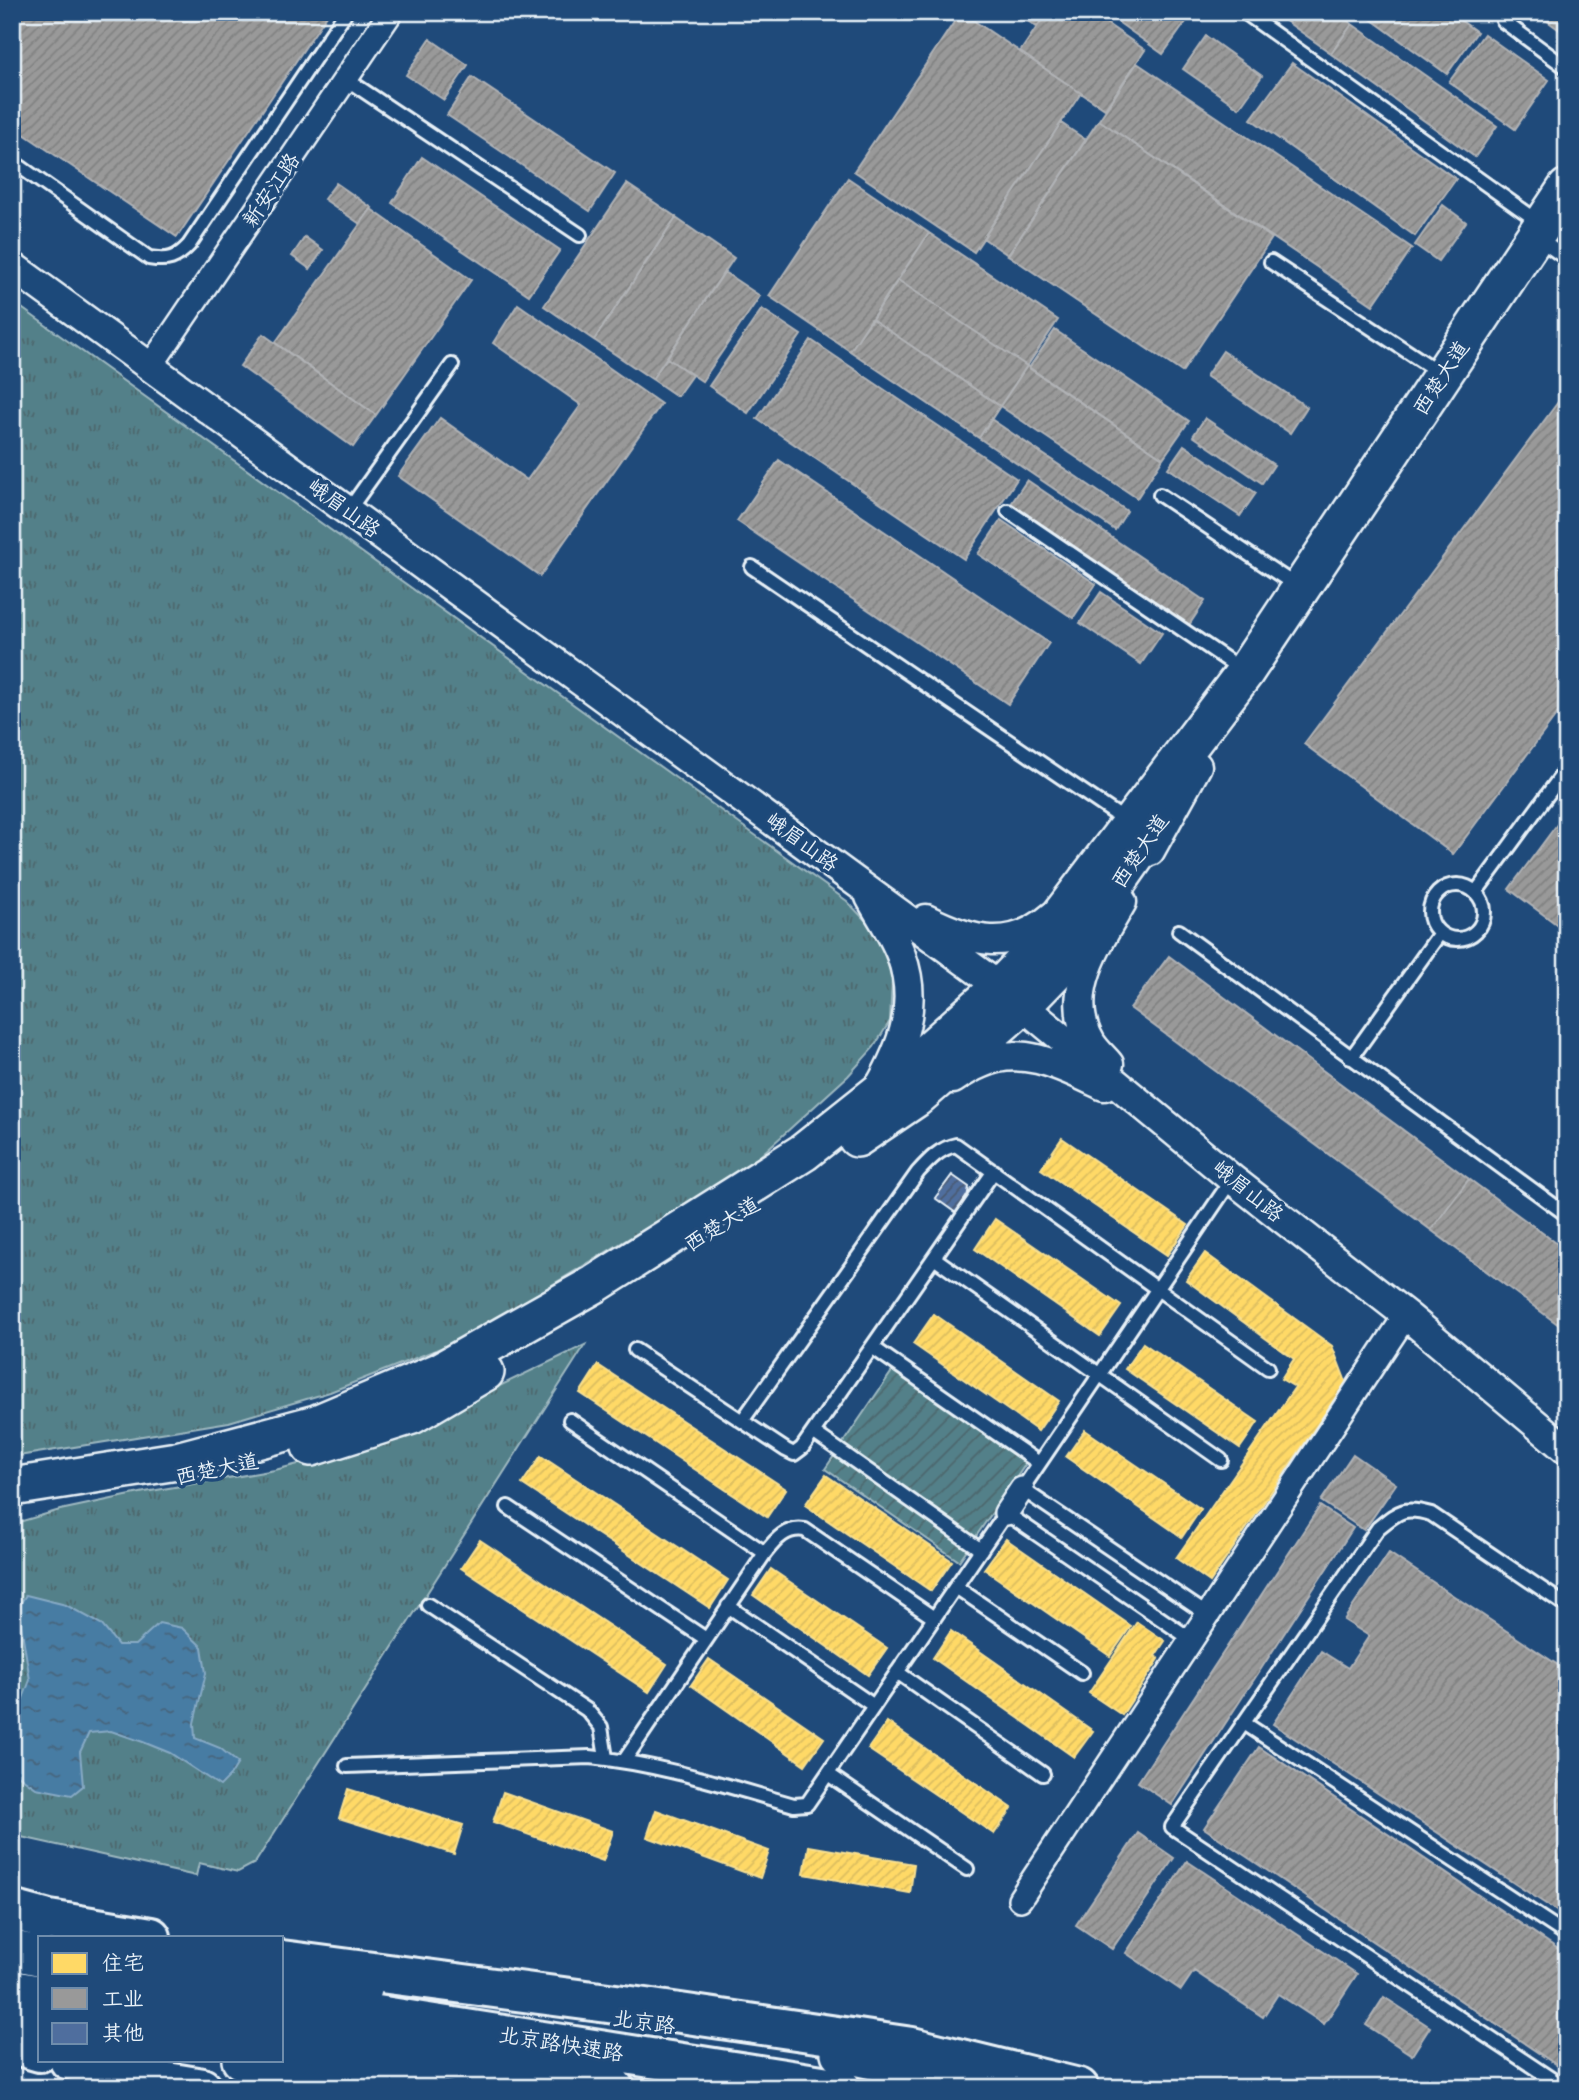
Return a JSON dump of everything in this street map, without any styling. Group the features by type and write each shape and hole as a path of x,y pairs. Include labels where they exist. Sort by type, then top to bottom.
{"highway":[{"path":"12,1910 49,1920 145,1936"},
{"path":"12,1950 38,1956"},
{"path":"284,1967 646,2007 912,2047 1079,2088"},
{"path":"12,1990 38,1995"},
{"name":"北京路快速路","path":"284,2000 841,2088"},
{"name":"北京路快速路","path":"284,2038 614,2088"},
{"path":"12,2043 38,2050"},
{"path":"77,2062 120,2074 202,2088"}],"main road":[{"name":"西楚大道","path":"12,1508 288,1454 412,1415 450,1395 809,1170 916,1098 1011,996 1029,957 1245,672 1567,188"},
{"name":"西楚大道","path":"12,1488 177,1461 316,1424 439,1372 595,1284 804,1152 873,1097 1062,962 1197,766 1245,672"},
{"path":"12,1930 45,1936"},
{"name":"北京路","path":"284,1967 546,2009 797,2043 1003,2088"},
{"path":"12,2021 38,2026"},
{"path":"254,2062 427,2088"}],"street":[{"name":"新安江路","path":"150,367 391,12"},
{"name":"峨眉山路","path":"12,266 1011,996 1232,1179 1406,1315 1567,1450"},
{"path":"1142,1104 1092,1044 1080,1011 1081,993 1088,962 1197,766"},
{"path":"865,889 953,932 981,940 1000,941 1021,936 1044,924 1079,893"},
{"path":"865,889 900,952 909,979 905,1028 893,1063 873,1097"},
{"path":"916,1098 985,1062 1009,1057 1053,1062 1142,1104"},
{"path":"1020,1899 1406,1315"},
{"path":"1006,1513 1022,1489"}],"lane":[{"path":"12,161 149,258 165,261 178,256 189,245 346,12"},
{"path":"1244,12 1539,230 1567,259"},
{"path":"1503,21 1567,68"},
{"path":"346,79 580,235"},
{"path":"1271,262 1443,375"},
{"path":"348,511 452,365"},
{"path":"1160,495 1301,589"},
{"path":"1008,512 1245,672"},
{"path":"752,567 1129,824"},
{"path":"1476,892 1567,768"},
{"path":"1459,884 1476,892 1485,909 1480,928 1465,939 1445,938 1431,925 1429,905 1440,889 1459,884"},
{"path":"1179,931 1567,1215"},
{"path":"1351,1058 1440,933"},
{"path":"742,1421 924,1165 947,1147 956,1145 1268,1368"},
{"path":"635,1350 794,1454 802,1448 994,1171"},
{"path":"1208,1615 1022,1489 1232,1179"},
{"path":"933,1258 1221,1460"},
{"path":"872,1348 1039,1463"},
{"path":"570,1420 765,1553"},
{"path":"813,1432 981,1550"},
{"path":"508,1507 706,1639"},
{"path":"1565,2088 1172,1826 1378,1528 1398,1512 1414,1508 1430,1514 1567,1606"},
{"path":"347,1766 606,1758 690,1776 794,1805 807,1804 1006,1513 1192,1640"},
{"path":"624,1761 765,1553 778,1537 794,1529 805,1530 934,1618"},
{"path":"956,1587 1082,1673"},
{"path":"428,1605 587,1710 601,1727 606,1758"},
{"path":"728,1606 874,1706"},
{"path":"897,1672 1043,1774"},
{"path":"1244,1723 1468,1864 1567,1935"},
{"path":"828,1774 967,1869"}],"green space":[{"path":"12,301 847,901 882,938 892,979 890,1021 874,1047 848,1076 750,1165 461,1340 330,1392 229,1422 12,1457"},
{"path":"585,1345 255,1863 238,1872 199,1863 196,1876 12,1835 12,1524 60,1510 145,1492 275,1470 329,1456 470,1400"},
{"path":"893,1370 1027,1462 959,1561 825,1469"}],"water":[{"path":"26,1595 66,1605 101,1624 118,1645 135,1645 159,1623 182,1628 202,1647 206,1673 194,1723 195,1738 220,1748 238,1763 230,1776 220,1786 170,1753 111,1731 89,1733 80,1752 83,1786 72,1795 36,1788 12,1771 12,1709 22,1701 30,1680 18,1607"}],"building: 住宅":[{"path":"1062,1138 1188,1225 1167,1255 1041,1169"},
{"path":"995,1219 1121,1306 1100,1336 975,1249"},
{"path":"1205,1253 1332,1346 1346,1382 1210,1582 1176,1558 1295,1387 1281,1379 1294,1359 1186,1280"},
{"path":"934,1314 1059,1401 1038,1431 913,1344"},
{"path":"1143,1343 1258,1422 1240,1448 1125,1369"},
{"path":"598,1365 786,1489 767,1517 580,1393"},
{"path":"1085,1430 1201,1509 1182,1537 1066,1457"},
{"path":"541,1456 728,1580 710,1608 522,1484"},
{"path":"826,1475 952,1561 931,1591 805,1505"},
{"path":"1006,1539 1131,1626 1110,1656 984,1569"},
{"path":"480,1540 667,1664 649,1692 461,1568"},
{"path":"771,1569 887,1648 868,1675 753,1595"},
{"path":"1137,1622 1165,1641 1155,1656 1159,1659 1122,1715 1089,1693"},
{"path":"951,1631 1093,1731 1074,1757 933,1658"},
{"path":"709,1659 824,1738 805,1765 691,1685"},
{"path":"887,1722 1012,1808 994,1834 868,1749"},
{"path":"348,1789 463,1825 454,1854 339,1818"},
{"path":"503,1792 613,1831 603,1861 493,1822"},
{"path":"656,1810 769,1851 760,1878 647,1837"},
{"path":"809,1846 914,1864 910,1893 804,1874"}],"building: 工业":[{"path":"12,12 329,12 177,237 12,126"},
{"path":"961,12 1081,93 974,252 854,171"},
{"path":"1014,12 1047,12 1037,27"},
{"path":"1047,12 1090,12 1145,50 1105,109 1020,52"},
{"path":"1104,12 1193,12 1163,54"},
{"path":"1273,12 1337,12 1352,24 1331,53"},
{"path":"1361,12 1449,12 1477,32 1447,74"},
{"path":"1476,12 1496,12 1489,21"},
{"path":"1535,12 1567,12 1567,22 1561,31"},
{"path":"1352,24 1497,126 1475,157 1331,54"},
{"path":"1484,34 1549,80 1515,129 1449,82"},
{"path":"1206,36 1262,76 1239,108 1183,69"},
{"path":"430,39 468,65 444,100 406,75"},
{"path":"1137,63 1412,248 1373,305 1099,120"},
{"path":"1292,63 1456,179 1415,236 1251,119"},
{"path":"472,77 615,173 590,211 447,115"},
{"path":"1099,120 1272,238 1182,372 1008,255"},
{"path":"1061,123 1086,140 1008,255 983,238"},
{"path":"422,157 560,250 529,295 392,203"},
{"path":"848,178 929,233 850,351 769,296"},
{"path":"336,183 372,208 360,224 324,199"},
{"path":"627,184 676,217 594,340 544,306"},
{"path":"1443,205 1466,222 1438,261 1415,245"},
{"path":"371,209 471,280 376,415 275,343"},
{"path":"676,218 734,258 652,379 594,340"},
{"path":"929,233 1058,320 1027,366 898,280"},
{"path":"305,237 323,250 310,269 292,256"},
{"path":"724,272 760,296 702,381 667,358"},
{"path":"898,280 1027,366 1000,406 872,319"},
{"path":"518,304 661,404 540,576 398,476 440,418 527,480 581,405 493,343"},
{"path":"762,309 801,335 748,413 709,386"},
{"path":"872,319 1000,406 979,438 850,351"},
{"path":"1055,330 1189,421 1163,458 1029,368"},
{"path":"263,334 376,415 353,447 240,366"},
{"path":"811,340 1017,479 964,559 757,419"},
{"path":"1223,351 1307,407 1290,433 1206,376"},
{"path":"667,358 692,375 677,396 652,379"},
{"path":"1027,366 1163,458 1137,498 1000,406"},
{"path":"1567,390 1567,701 1453,854 1304,744"},
{"path":"1205,418 1274,465 1262,483 1193,436"},
{"path":"991,419 1127,511 1115,530 979,438"},
{"path":"1184,445 1256,493 1240,516 1168,468"},
{"path":"779,460 1049,643 1008,704 737,521"},
{"path":"1027,480 1205,601 1189,625 1011,504"},
{"path":"1001,520 1096,584 1073,618 978,554"},
{"path":"1101,592 1162,633 1141,664 1080,623"},
{"path":"1567,811 1567,932 1509,889"},
{"path":"1169,956 1469,1179 1431,1230 1130,1008"},
{"path":"1469,1179 1567,1251 1567,1331 1431,1230"},
{"path":"1353,1454 1396,1484 1364,1530 1321,1501"},
{"path":"1320,1506 1353,1528 1172,1805 1138,1782"},
{"path":"1389,1553 1567,1671 1567,1918 1273,1724 1321,1651 1348,1668 1369,1636 1344,1620"},
{"path":"1259,1747 1567,1955 1567,2072 1204,1828"},
{"path":"1138,1833 1174,1858 1112,1949 1076,1925"},
{"path":"1187,1861 1357,1974 1324,2024 1278,1994 1263,2017 1194,1971 1181,1990 1126,1953"},
{"path":"1384,1997 1430,2027 1412,2055 1366,2025"}],"building: 其他":[{"path":"952,1175 969,1187 967,1198 956,1213 935,1198"}]}
